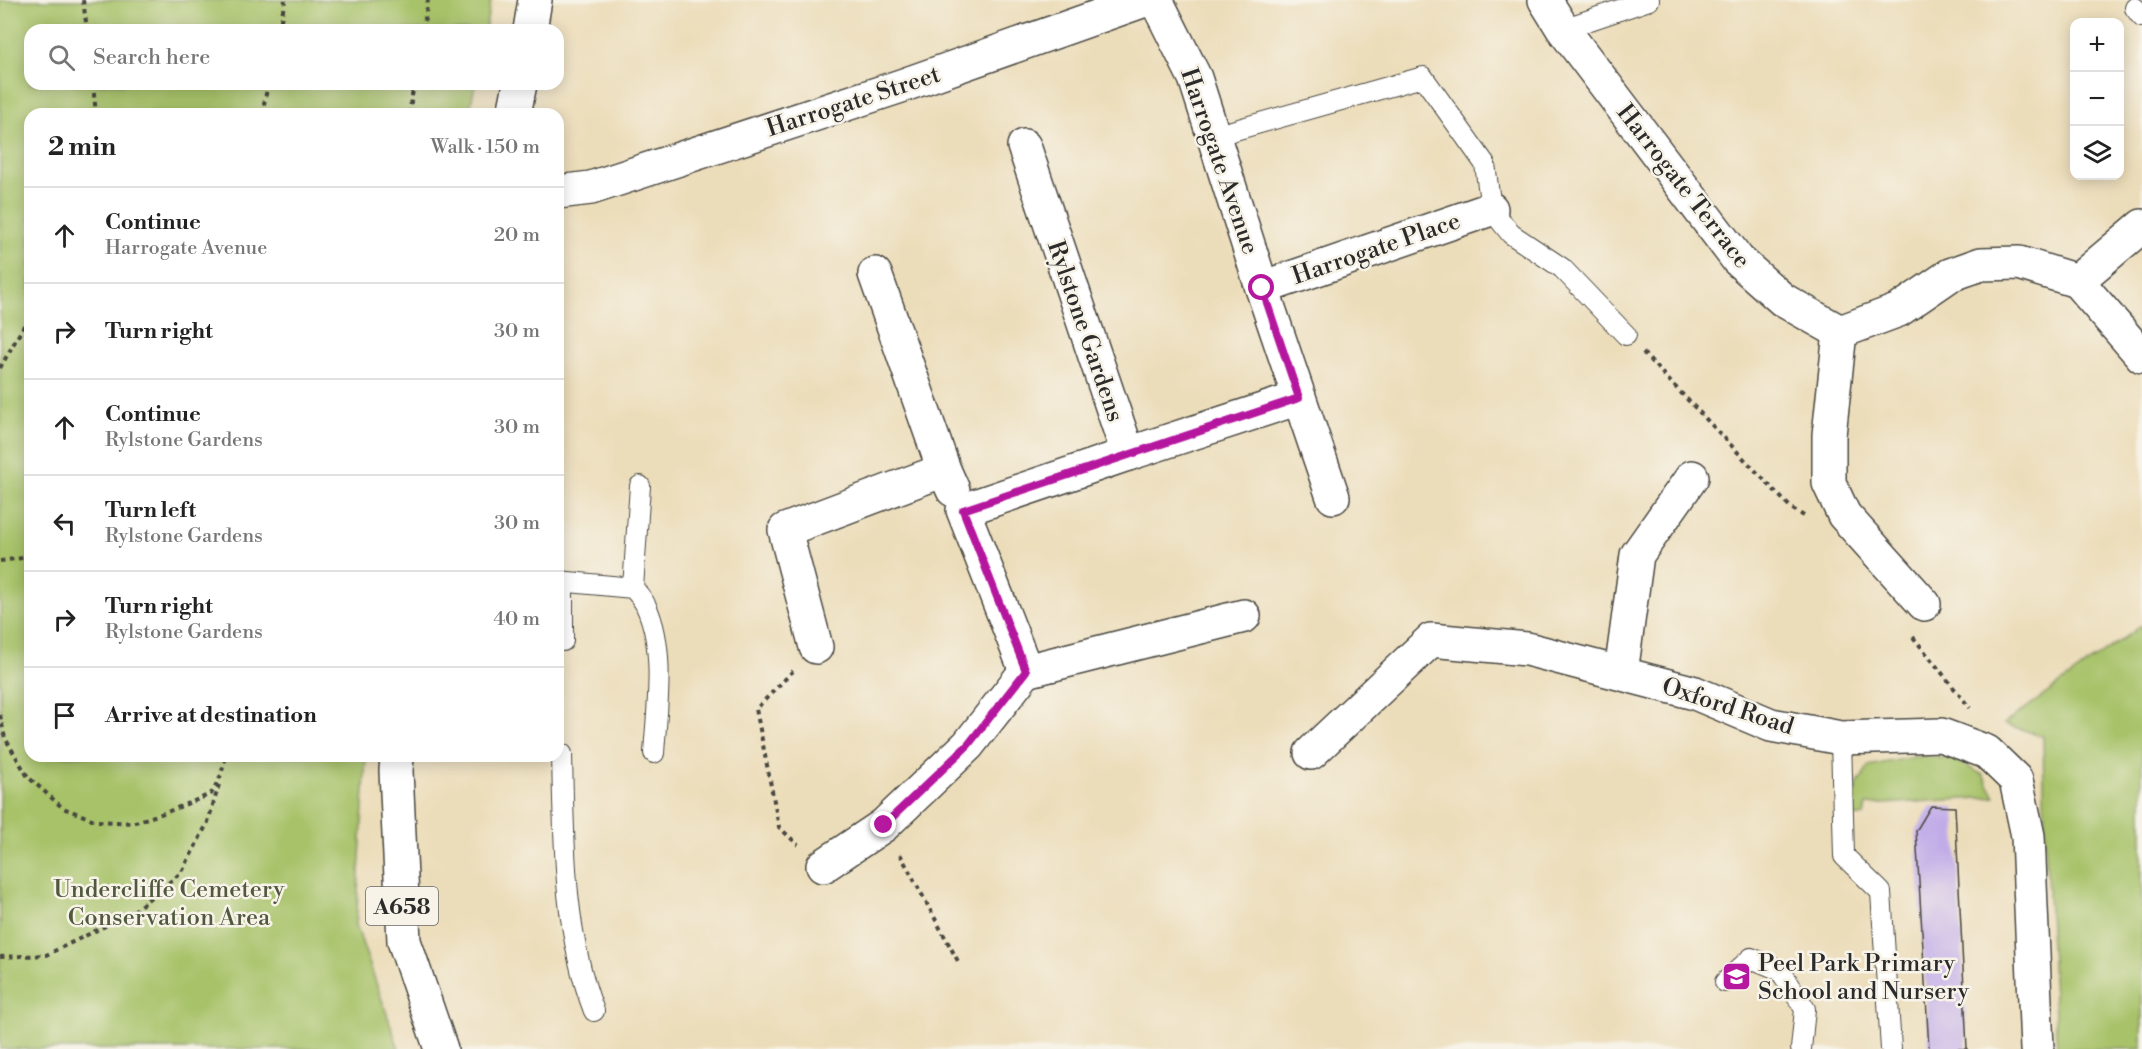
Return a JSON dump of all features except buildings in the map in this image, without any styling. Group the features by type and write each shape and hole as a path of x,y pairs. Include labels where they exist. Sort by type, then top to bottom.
{"street":[{"path":"531,24 535,0"},
{"name":"Harrogate Street","path":"564,191 591,188 835,108 1144,0"},
{"name":"Harrogate Avenue","path":"1156,0 1195,78 1262,288 1333,497"},
{"name":"Harrogate Terrace","path":"1545,0 1563,29 1738,260 1783,300 1840,332"},
{"path":"515,108 519,90"},
{"name":"Rylstone Gardens","path":"963,510 1128,454 1024,146"},
{"name":"Harrogate Place","path":"1262,288 1491,209"},
{"path":"2077,281 2142,226"},
{"path":"1924,604 1844,514 1829,483 1829,435 1840,332 1899,310 1950,275 1982,264 2019,263 2077,281 2142,356"},
{"path":"875,274 944,470 963,510 1026,671"},
{"path":"1128,454 1299,398"},
{"path":"816,646 785,530 944,470"},
{"path":"1621,673 1637,555 1692,477"},
{"path":"824,866 884,825 968,745 1026,671 1244,616"},
{"name":"Oxford Road","path":"1311,753 1431,640 1527,649 1695,693 1771,725 1841,738 1941,735 1987,752 2016,780 2028,836 2037,1049"},
{"name":"A658","path":"397,762 404,941 441,1049"}],"lane":[{"path":"1563,29 1649,0"},
{"path":"1214,136 1423,77 1485,164 1491,209 1510,234 1562,268 1626,335"},
{"path":"640,486 633,588 645,604 654,625 659,678 654,753"},
{"path":"564,581 633,588"},
{"path":"1841,738 1844,856 1881,892 1891,1049"},
{"path":"562,762 564,853 572,926 594,1011"},
{"path":"1725,982 1751,958 1780,970 1805,1009 1801,1049"}],"path":[{"path":"83,0 86,24"},
{"path":"280,24 285,0"},
{"path":"424,24 428,0"},
{"path":"94,90 95,108"},
{"path":"263,108 267,90"},
{"path":"410,108 413,90"},
{"path":"0,368 24,326"},
{"path":"0,561 24,558"},
{"path":"816,646 756,709 779,827 824,866"},
{"path":"0,715 5,738 28,777 63,808 97,821 132,823 167,812 211,794 221,775"},
{"path":"0,957 46,954 130,914 182,872 208,822 224,762"},
{"path":"884,825 959,963"}],"green space":[{"name":"Undercliffe Cemetery Conservation Area","path":"0,0 491,0 486,24 24,24 24,90 474,90 470,108 24,108 24,762 366,762 356,925 399,1049 0,1049"},
{"path":"2142,625 2142,1049 2057,1049 2045,842 2043,736 2004,724"},
{"path":"1918,756 1954,759 1983,775 1995,797 1866,805 1864,816 1851,816 1858,783 1869,766"}],"place":[{"name":"Peel Park Primary School and Nursery","path":"1737,977"}],"route":[{"path":"884,825 968,745 1026,671 963,510 1299,398 1262,288"}]}
